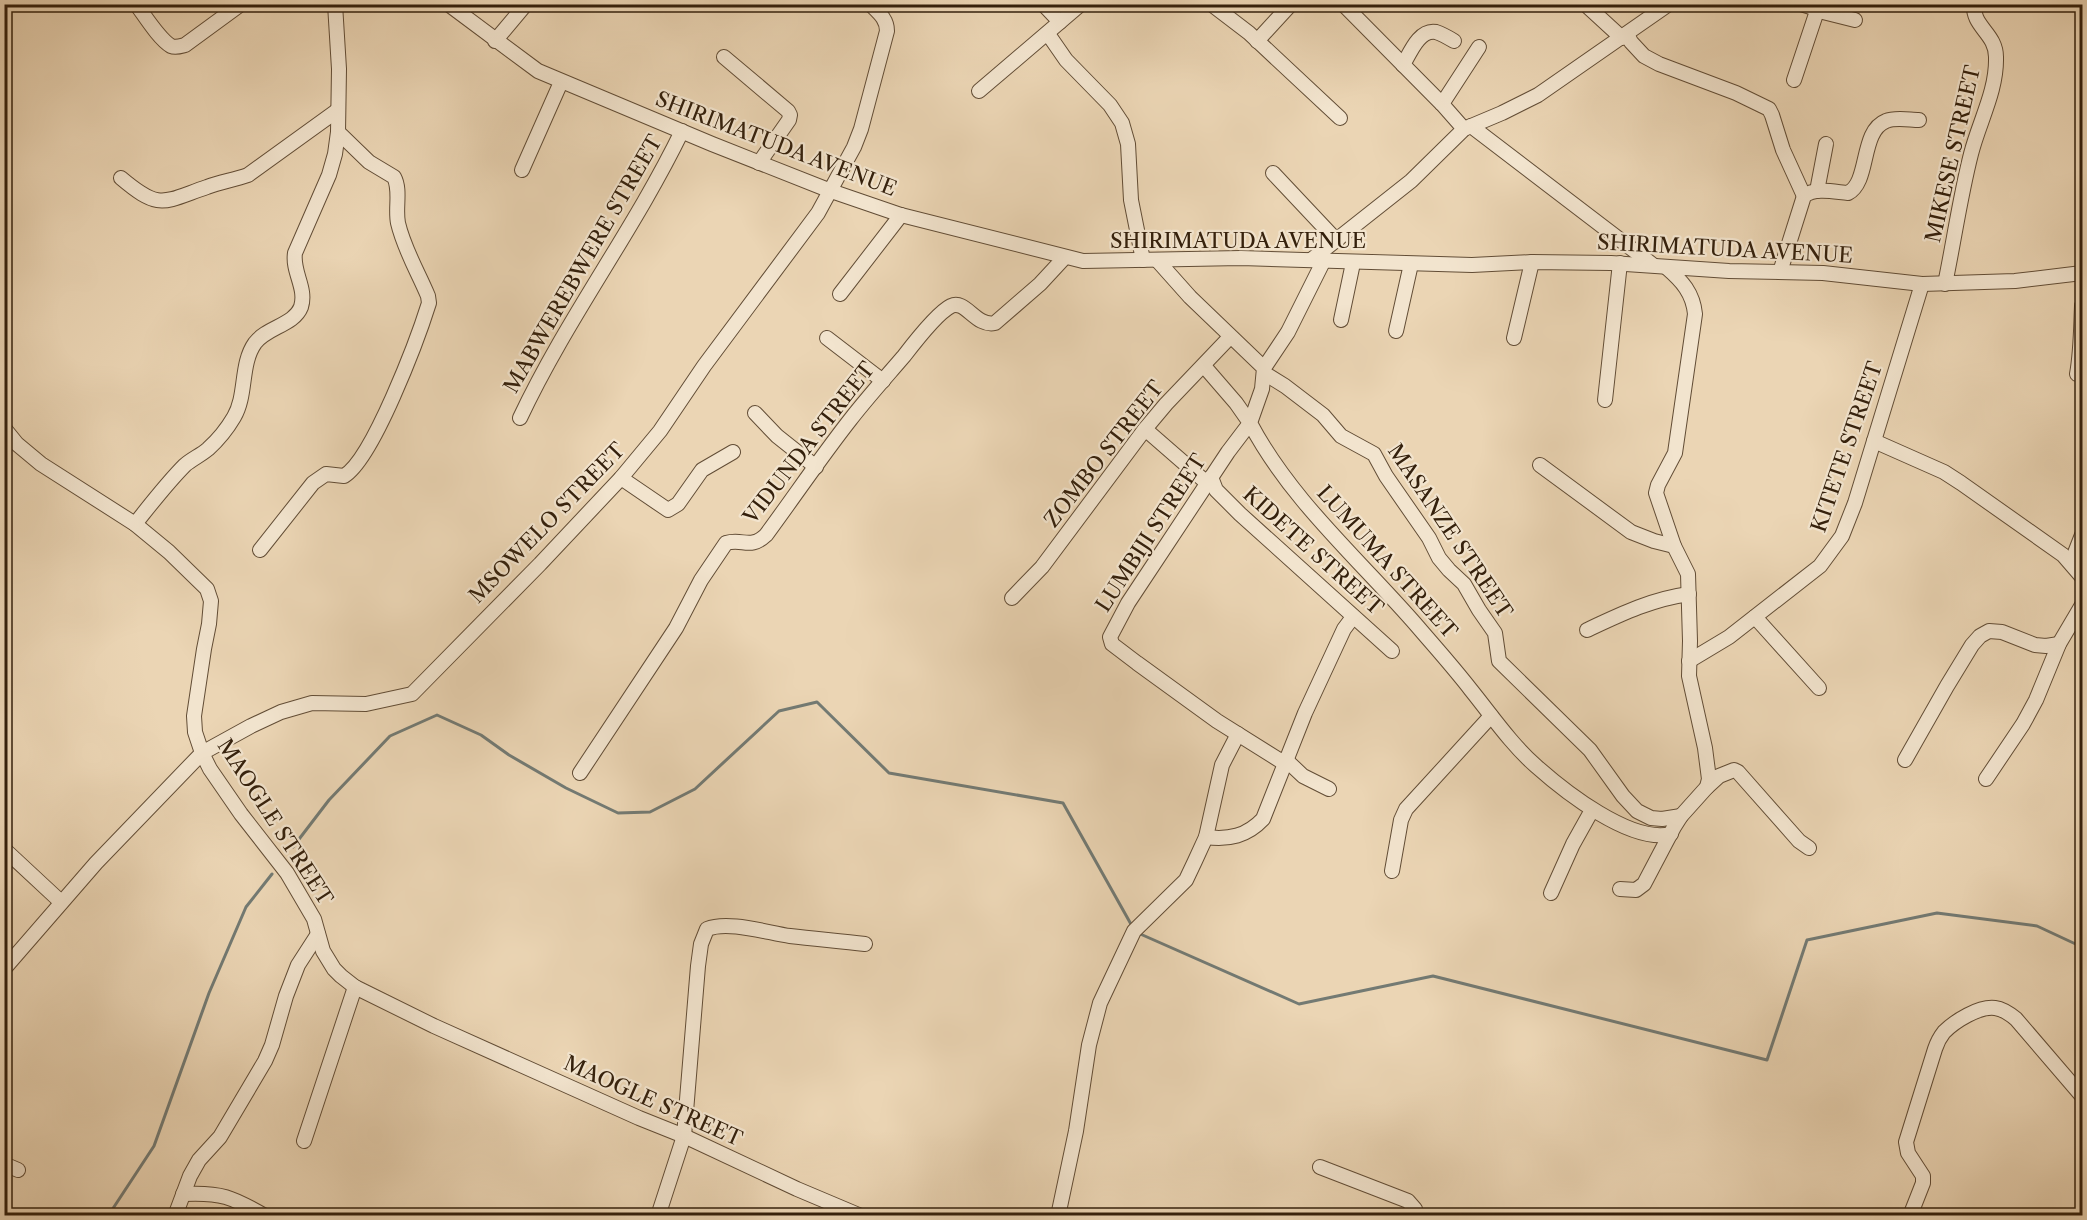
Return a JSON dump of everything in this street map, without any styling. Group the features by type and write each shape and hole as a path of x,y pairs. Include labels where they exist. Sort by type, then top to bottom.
{"street":[{"path":"136,4 163,38 171,46 177,47 185,45 241,4"},
{"path":"135,524 187,464 217,440 235,416 254,344 296,315 300,309 302,289 293,264 295,253 329,175 338,132 338,35 335,4"},
{"name":"SHIRIMATUDA AVENUE","path":"447,4 538,71 682,131 831,191 902,215 1083,261 1240,258 1472,265 1532,262 1620,263 1823,273 1922,285 2015,280 2082,273"},
{"path":"495,41 526,4"},
{"name":"MSOWELO STREET","path":"4,969 61,902 202,753 251,726 282,712 312,703 366,704 412,694 621,478 660,431 704,366 806,230 831,191 861,129 887,31 887,24 883,17 870,4"},
{"path":"1043,4 1060,22"},
{"path":"979,91 1081,4"},
{"path":"1257,41 1291,4"},
{"path":"1343,4 1467,127 1681,281 1690,294 1695,314 1675,453 1656,493 1674,546 1688,574 1689,676 1709,769 1707,787"},
{"path":"1585,4 1625,36 1644,56 1659,64 1736,93 1768,109 1783,150 1811,194"},
{"path":"1250,423 1262,389 1264,371 1288,332 1317,260 1411,181 1467,127 1538,95 1669,4"},
{"path":"1801,4 1855,20"},
{"name":"MIKESE STREET","path":"1945,284 1971,154 1994,81 1996,58 1994,42 1976,19 1973,12 1974,4"},
{"path":"1221,8 1340,118"},
{"path":"1794,80 1815,17 1815,10"},
{"path":"1403,65 1418,40 1428,32 1436,32 1454,40"},
{"path":"1048,34 1066,60 1110,105 1122,123 1128,144 1131,200 1150,260 1264,371"},
{"path":"1442,104 1479,47"},
{"path":"724,57 788,111 790,116 759,162"},
{"path":"522,170 561,82"},
{"path":"121,178 141,195 152,200 165,202 178,199 211,185 248,175 338,111"},
{"path":"1811,194 1852,192 1856,188 1868,148 1878,126 1887,120 1919,120"},
{"name":"MABWEREBWERE STREET","path":"520,418 540,375 627,232 682,131"},
{"path":"260,549 313,483 326,474 344,476 350,473 356,465 382,419 409,362 429,303 403,241 398,219 397,187 394,177 369,162 338,132"},
{"path":"1780,272 1811,194 1826,144"},
{"path":"1273,173 1337,241"},
{"path":"840,294 902,215"},
{"name":"VIDUNDA STREET","path":"580,773 676,628 716,555 730,541 749,545 759,542 766,535 851,420 923,332 950,306 957,305 965,308 982,322 995,323 1040,284 1065,257"},
{"path":"1514,338 1532,262"},
{"path":"1341,320 1353,263"},
{"path":"1605,400 1620,263"},
{"path":"1396,331 1411,264"},
{"name":"KITETE STREET","path":"1689,661 1718,645 1808,577 1835,549 1855,503 1922,285"},
{"path":"2077,374 2082,306"},
{"name":"ZOMBO STREET","path":"1012,598 1042,567 1145,429 1230,337"},
{"path":"827,338 883,381"},
{"name":"LUMUMA STREET","path":"1204,366 1236,403 1266,452 1288,482 1415,624 1530,761 1592,810 1614,822 1643,832 1664,836 1671,834"},
{"name":"MASANZE STREET","path":"1264,371 1323,415 1341,436 1374,454 1386,476 1429,538 1439,558 1464,584 1495,633 1499,661 1590,750 1630,804 1637,811 1651,818 1681,816"},
{"path":"755,413 777,436 816,467"},
{"name":"LUMBIJI STREET","path":"1250,423 1209,480 1128,603 1110,637 1112,644 1118,650 1238,734 1285,761 1303,776 1329,789"},
{"name":"MAOGLE STREET","path":"4,428 41,464 135,524 195,576 207,590 211,601 210,624 194,716 195,732 202,753 210,769 241,814 287,873 314,919 323,951 334,969 355,987 434,1026 684,1136 786,1184 861,1215"},
{"name":"KIDETE STREET","path":"1145,429 1209,480 1240,514 1392,651"},
{"path":"1874,441 1944,472 2036,536 2071,563 2082,577"},
{"path":"621,478 668,510 678,504 702,470 733,452"},
{"path":"1540,465 1631,532 1674,546"},
{"path":"2071,563 2082,535"},
{"path":"1587,630 1637,606 1689,594"},
{"path":"1986,779 2023,724 2036,700 2059,644 2082,605"},
{"path":"1206,837 1229,838 1257,825 1263,819 1310,701 1344,629 1353,616"},
{"path":"1755,617 1819,688"},
{"path":"1905,760 1947,686 1980,636 1989,631 2001,632 2035,645 2059,644"},
{"path":"1392,871 1401,820 1406,809 1491,716"},
{"path":"1058,1215 1076,1131 1089,1045 1100,1002 1134,931 1186,880 1206,837 1222,765 1238,734"},
{"path":"1620,888 1636,890 1644,884 1681,816 1719,776 1734,770 1799,841 1809,848"},
{"path":"1551,893 1573,844 1592,810"},
{"path":"4,849 61,902"},
{"path":"658,1215 684,1136 696,983 701,944 707,929 714,926 734,927 865,944"},
{"path":"175,1215 199,1160 220,1137 265,1061 298,965 318,934"},
{"path":"304,1140 355,987"},
{"path":"1910,1215 1923,1183 1923,1176 1908,1153 1906,1142 1939,1038 1956,1023 1985,1008 1994,1007 2003,1010 2016,1019 2082,1096"},
{"path":"4,1164 18,1170"},
{"path":"1320,1167 1408,1201 1414,1209 1413,1215"},
{"path":"183,1194 223,1195 265,1215"}],"waterway":[{"path":"293,847 329,800 390,736 437,715 481,735 509,755 566,788 618,813 650,812 695,789 779,711 817,702 889,773 1063,803 1132,926"},
{"path":"108,1216 154,1146 209,993 246,907 272,874"},
{"path":"1138,933 1299,1004 1433,976 1767,1060 1807,940 1937,913 2037,926 2082,947"}]}
